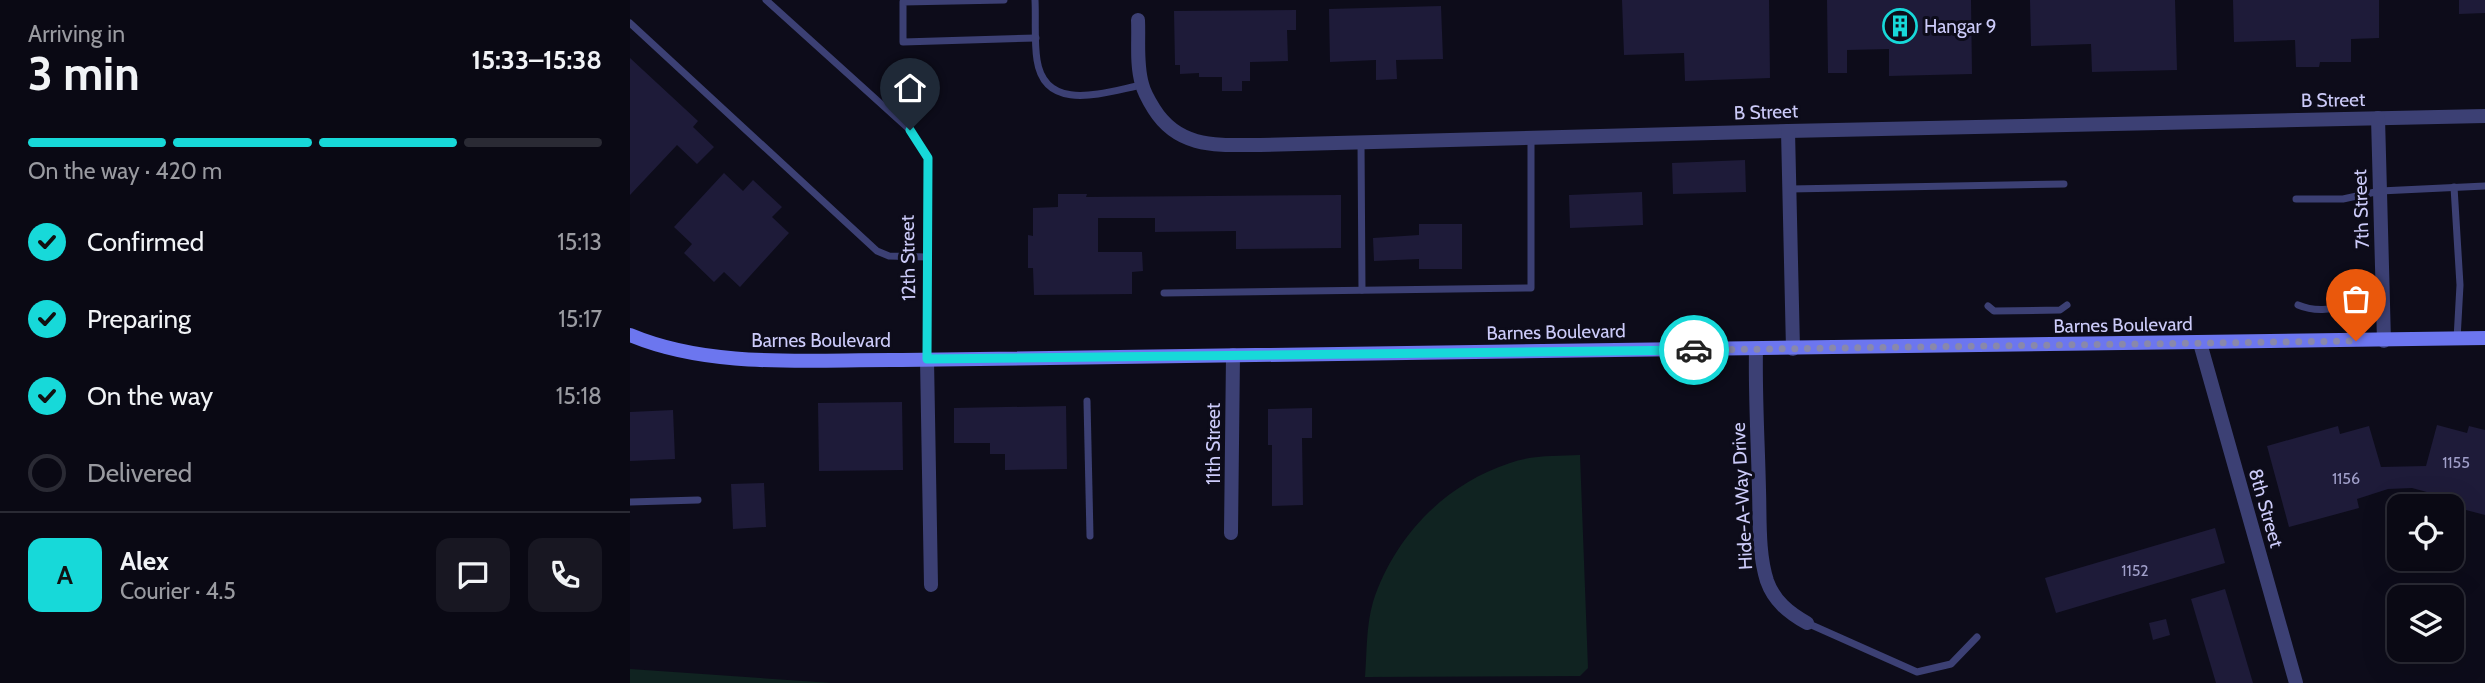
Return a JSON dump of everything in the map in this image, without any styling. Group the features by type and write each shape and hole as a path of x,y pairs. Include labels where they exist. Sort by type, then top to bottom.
{"street":[{"name":"B Street","path":"1138,20 1142,85 1159,117 1186,139 1205,144 1531,139 2485,116"},
{"name":"7th Street","path":"2378,118 2384,341"},
{"path":"1788,131 1793,349"},
{"name":"Barnes Boulevard","path":"630,335 670,349 717,357 927,359 2485,338"},
{"name":"8th Street","path":"2200,343 2296,683"},
{"name":"Hide-A-Way Drive","path":"1756,349 1761,538 1765,570 1779,603 1785,610 1807,623"},
{"name":"11th Street","path":"1231,533 1233,355"},
{"name":"12th Street","path":"927,359 931,585"}],"lane":[{"name":"12th Street","path":"766,0 910,130 928,158 927,359"},
{"path":"1004,0 903,2 903,42 1036,38"},
{"path":"1035,0 1037,60 1042,78 1053,90 1068,95 1085,96 1142,85"},
{"path":"630,23 877,251 889,256 927,257"},
{"path":"1164,293 1531,288 1531,139"},
{"path":"1361,142 1362,290"},
{"path":"1790,189 2064,184"},
{"path":"2296,199 2343,199 2380,191 2485,186"},
{"path":"2454,187 2460,285 2457,339"},
{"path":"2298,304 2307,309 2339,309 2347,302"},
{"path":"1988,306 1994,311 2060,310 2067,305"},
{"path":"1087,401 1090,536"},
{"path":"630,502 698,500"},
{"path":"1807,623 1917,672 1951,664 1977,637"}],"green space":[{"path":"1580,455 1588,668 1580,676 1365,677 1373,602 1394,556 1425,516 1464,484 1486,472 1518,460"},
{"path":"630,669 832,683 630,683"}],"building":[{"path":"1622,0 1769,0 1770,78 1685,81 1684,53 1624,55"},
{"name":"Hangar 9","path":"1827,0 1971,0 1972,74 1889,76 1889,49 1847,50 1847,73 1828,73"},
{"path":"2030,0 2175,0 2177,70 2092,72 2091,44 2031,46"},
{"path":"2233,0 2379,0 2379,38 2351,39 2351,62 2320,62 2319,67 2296,67 2295,40 2234,42"},
{"path":"2459,0 2485,0 2485,13 2459,14"},
{"path":"1441,6 1443,59 1396,60 1397,79 1376,80 1376,60 1330,62 1329,9"},
{"path":"1296,10 1296,30 1287,30 1288,61 1250,62 1250,81 1242,81 1242,91 1222,91 1222,77 1199,77 1199,73 1180,74 1180,65 1175,65 1174,11"},
{"path":"630,58 698,121 693,127 714,147 697,164 677,145 630,195"},
{"path":"1745,160 1746,192 1673,194 1672,163"},
{"path":"724,173 743,191 753,180 782,207 772,217 789,233 740,287 724,272 714,282 684,253 692,244 674,227"},
{"path":"1642,192 1643,225 1570,228 1569,195"},
{"path":"1058,194 1087,194 1086,197 1341,195 1341,248 1236,249 1236,231 1155,232 1155,218 1098,218 1098,252 1142,252 1143,271 1132,272 1132,294 1034,295 1033,268 1028,268 1028,235 1033,236 1033,208 1058,207"},
{"path":"1419,224 1462,224 1462,269 1419,269 1419,259 1374,261 1373,238 1419,235"},
{"path":"902,402 903,470 819,471 818,403"},
{"path":"1066,406 1067,469 1005,470 1005,454 990,454 990,443 954,443 954,408"},
{"path":"1312,408 1312,438 1302,438 1303,505 1272,506 1272,445 1268,445 1268,409"},
{"path":"673,410 675,459 630,461 630,412"},
{"path":"2437,425 2467,433 2469,426 2485,430 2485,515 2464,509 2464,494 2434,494 2412,488 2388,489 2357,499 2359,508 2289,527 2267,446 2338,426 2340,434 2369,426 2381,467 2426,466"},
{"path":"764,483 766,527 733,529 731,484"},
{"path":"2215,528 2225,563 2056,613 2045,578"},
{"path":"2225,589 2253,683 2216,683 2191,599"},
{"path":"2166,619 2170,635 2153,640 2149,623"}],"way so far":[{"path":"1694,350 2356,341"}],"place":[{"name":"Hangar 9","path":"1900,26"}],"route":[{"path":"910,130 928,158 927,359 1694,350"}]}
